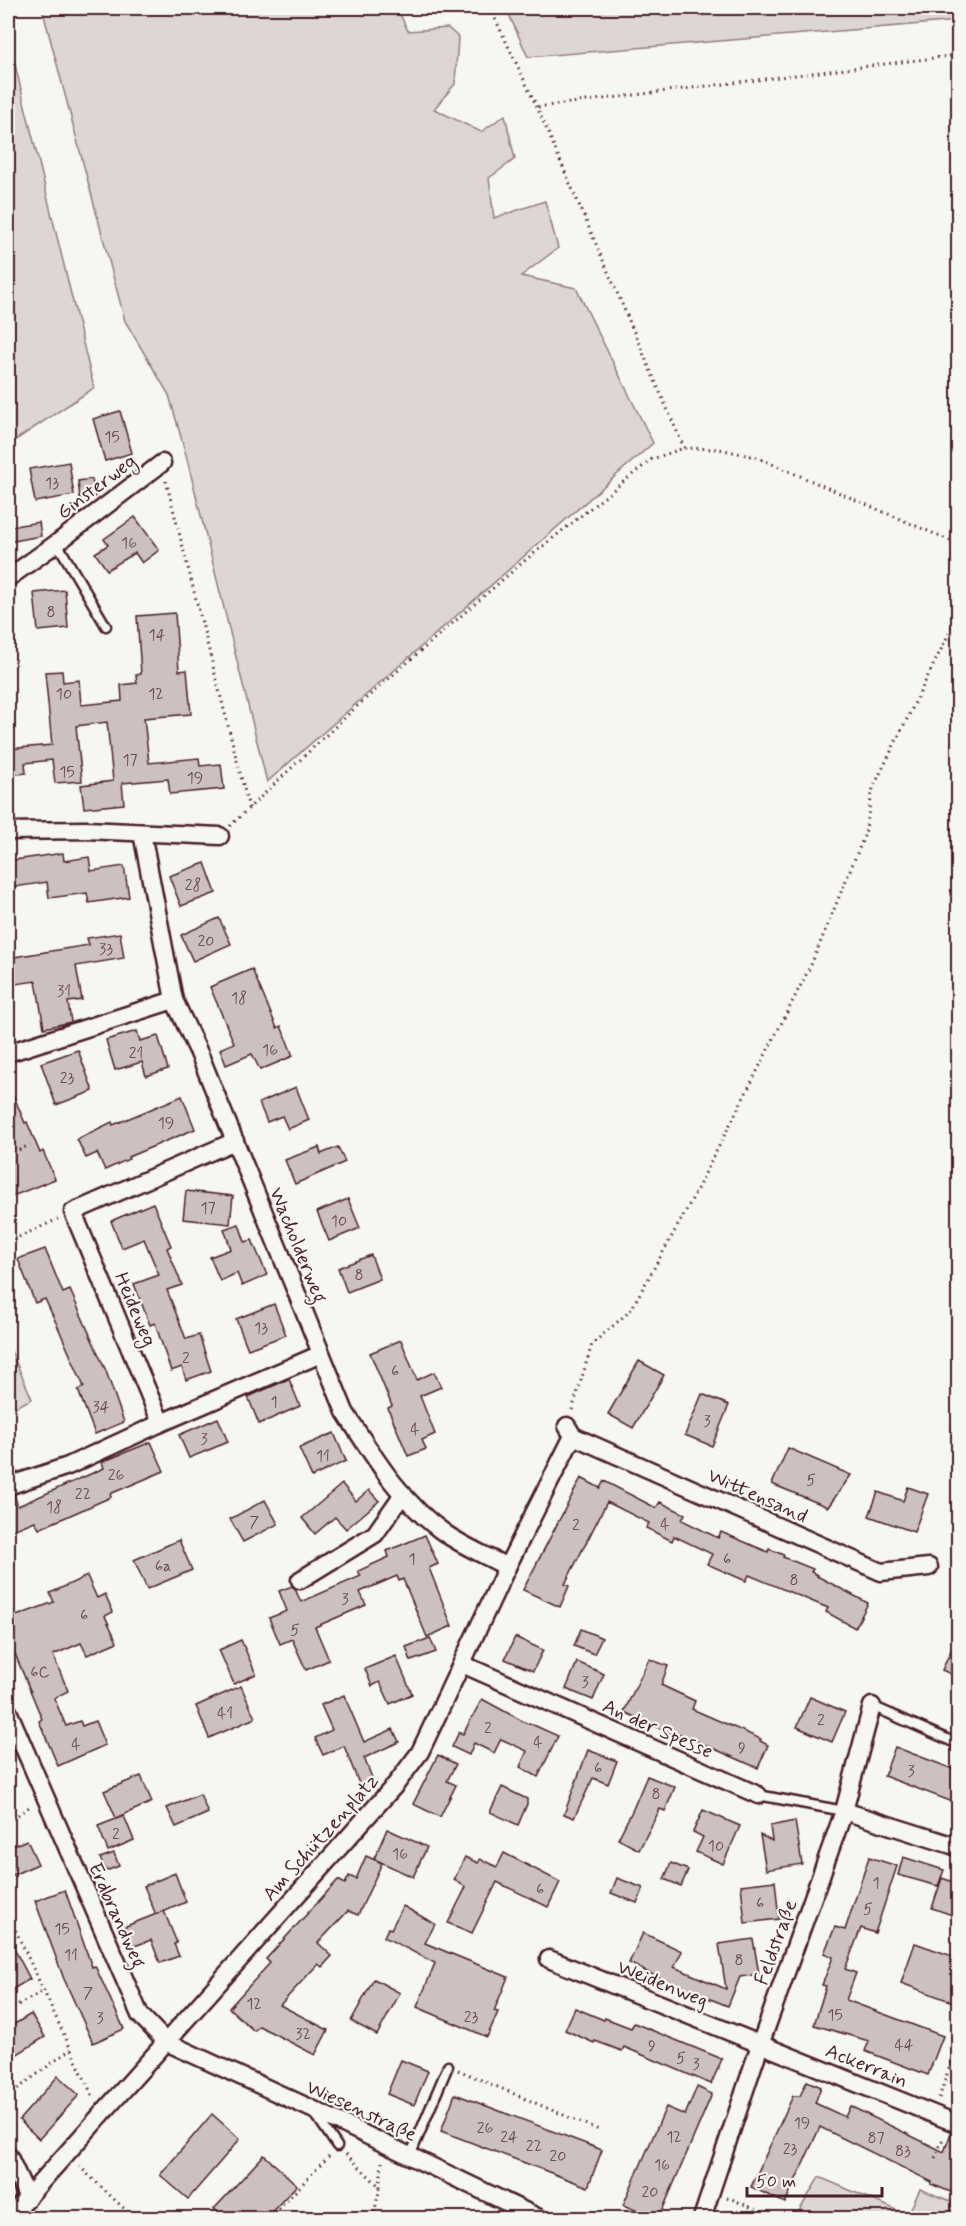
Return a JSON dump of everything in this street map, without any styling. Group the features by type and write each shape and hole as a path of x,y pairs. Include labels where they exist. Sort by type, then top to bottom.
{"street":[{"name":"Ginsterweg","path":"8,578 162,463"},
{"path":"8,831 86,830 220,836"},
{"name":"Wacholderweg","path":"142,833 174,1000 199,1053 345,1412 374,1458 404,1494 445,1533 507,1567"},
{"path":"8,1053 174,1000"},
{"path":"73,1212 235,1141"},
{"name":"Heideweg","path":"73,1212 161,1424"},
{"path":"8,1486 68,1466 321,1354"},
{"name":"Wittensand","path":"570,1431 881,1572 929,1567"},
{"name":"Am Schützenplatz","path":"9,2218 396,1784 420,1752 570,1431"},
{"path":"300,1580 375,1534 404,1494"},
{"name":"An der Spesse","path":"462,1664 758,1795"},
{"name":"Feldstraße","path":"702,2218 760,2045 844,1810 872,1706"},
{"name":"Erdbrandweg","path":"8,1711 43,1797 140,2015 166,2042"},
{"path":"844,1810 958,1847"},
{"name":"Weidenweg","path":"549,1959 760,2045"},
{"name":"Wiesenstraße","path":"166,2042 312,2109 536,2218"},
{"name":"Ackerrain","path":"760,2045 954,2122"},
{"path":"8,2155 28,2198"}],"lane":[{"name":"Ginsterweg","path":"57,543 106,626"},
{"path":"872,1706 958,1744"},
{"name":"An der Spesse","path":"758,1795 844,1810"},
{"path":"410,2156 448,2066"},
{"path":"312,2109 337,2146"}],"path":[{"path":"490,8 537,107 684,448"},
{"path":"537,107 958,55"},
{"path":"220,836 356,707 523,562 652,459 684,448 719,449 756,457 958,544"},
{"path":"162,463 249,808"},
{"path":"570,1431 592,1344 630,1311 686,1211 811,965 865,834 873,788 958,615"},
{"path":"8,1155 30,1145"},
{"path":"8,1242 73,1212"},
{"path":"8,1435 12,1445"},
{"path":"8,1822 43,1797"},
{"path":"8,1933 15,1927 101,2114"},
{"path":"8,2011 45,1990"},
{"path":"933,2114 958,2042"},
{"path":"8,2096 72,2049"},
{"path":"448,2066 601,2131"},
{"path":"935,2158 954,2122"},
{"path":"373,2218 380,2187 383,2143"},
{"path":"270,2218 305,2184 337,2146 380,2187"},
{"path":"66,2154 134,2218"},
{"path":"712,2190 776,2218"}],"shaded area":[{"path":"42,8 397,8 408,31 448,28 458,37 455,84 434,109 481,132 505,115 515,159 489,178 494,218 545,201 558,248 521,276 576,288 653,443 267,782 169,395 125,321"},
{"path":"506,8 958,8 958,21 528,57"},
{"path":"8,36 94,388 8,445"},
{"path":"8,1344 32,1399 11,1409 8,1402"},
{"path":"819,2177 908,2215 920,2189 958,2204 958,2218 795,2218"}],"building":[{"path":"120,411 132,453 105,461 93,419"},
{"path":"69,462 74,495 35,502 29,469"},
{"path":"92,479 95,497 80,499 78,481"},
{"path":"135,517 159,550 142,563 135,553 107,570 95,553 108,545 104,539"},
{"path":"39,522 41,536 8,542 8,527"},
{"path":"65,590 68,628 38,631 34,593"},
{"path":"175,613 179,671 187,670 191,714 144,718 149,763 199,758 200,766 221,764 224,789 170,794 168,779 122,783 124,804 84,808 81,785 113,781 107,722 76,726 82,781 55,783 52,760 25,763 26,773 8,775 8,749 52,745 45,672 62,671 63,682 79,680 81,705 122,701 121,685 137,683 136,675 141,674 137,616"},
{"path":"63,853 64,861 89,857 91,871 124,866 129,897 89,903 87,893 49,898 47,882 8,888 8,861"},
{"path":"205,863 216,893 181,906 169,876"},
{"path":"219,918 231,944 193,961 181,935"},
{"path":"120,933 124,958 76,966 82,1000 68,1002 71,1022 44,1028 36,981 8,985 8,958 89,945 87,938"},
{"path":"252,969 277,1028 281,1026 293,1056 260,1070 252,1054 226,1065 220,1049 234,1043 210,987"},
{"path":"137,1031 140,1041 158,1036 168,1069 146,1076 142,1062 115,1070 106,1040"},
{"path":"78,1050 93,1091 56,1105 41,1063"},
{"path":"8,1083 25,1123 27,1122 40,1153 43,1151 55,1179 8,1198"},
{"path":"296,1087 309,1120 288,1129 282,1116 267,1122 259,1103"},
{"path":"182,1096 195,1129 128,1157 129,1159 105,1170 97,1153 86,1158 77,1139 112,1122 113,1125"},
{"path":"319,1147 321,1154 338,1147 345,1162 295,1184 285,1160"},
{"path":"186,1191 233,1196 230,1224 183,1219"},
{"path":"348,1199 360,1228 329,1241 317,1212"},
{"path":"153,1203 171,1246 167,1248 182,1285 167,1290 186,1339 199,1335 211,1371 186,1380 182,1367 171,1371 155,1323 150,1325 134,1284 159,1275 144,1239 122,1248 111,1221"},
{"path":"239,1224 245,1242 252,1240 267,1275 242,1286 237,1273 220,1281 210,1257 231,1249 224,1229"},
{"path":"45,1249 63,1293 70,1290 106,1371 124,1422 95,1434 78,1390 84,1387 58,1327 45,1299 35,1303 18,1259"},
{"path":"371,1255 380,1279 347,1292 338,1268"},
{"path":"274,1304 286,1335 248,1349 236,1319"},
{"path":"401,1340 417,1380 434,1372 441,1387 420,1396 435,1434 422,1440 426,1449 408,1456 388,1408 392,1406 370,1353"},
{"path":"639,1361 664,1375 633,1428 608,1414"},
{"path":"289,1379 300,1406 259,1424 248,1397"},
{"path":"702,1394 729,1405 712,1446 685,1435"},
{"path":"218,1418 228,1442 189,1458 179,1435"},
{"path":"334,1433 346,1461 312,1477 299,1448"},
{"path":"151,1442 164,1471 110,1494 111,1497 39,1529 35,1521 8,1532 8,1496 14,1495 18,1506 104,1468 102,1462"},
{"path":"788,1448 851,1475 828,1507 772,1484"},
{"path":"581,1478 600,1488 604,1481 656,1508 660,1502 685,1514 682,1520 718,1538 721,1532 768,1552 769,1549 784,1555 783,1557 813,1569 811,1572 817,1576 868,1603 855,1628 826,1612 828,1608 749,1575 746,1581 707,1564 712,1554 674,1536 672,1541 646,1528 649,1523 607,1502 565,1584 569,1586 560,1607 523,1590"},
{"path":"342,1484 356,1501 369,1490 379,1501 346,1529 335,1517 315,1534 302,1518"},
{"path":"908,1487 928,1494 914,1532 869,1516 878,1492 903,1501"},
{"path":"265,1500 278,1524 243,1542 230,1519"},
{"path":"425,1535 438,1564 429,1568 452,1626 427,1637 403,1579 399,1581 397,1576 360,1592 366,1605 315,1627 329,1660 306,1670 292,1639 280,1644 269,1618 287,1611 279,1591 292,1586 301,1602 361,1576 358,1571 389,1557 387,1551"},
{"path":"179,1540 192,1570 147,1589 134,1560"},
{"path":"87,1576 97,1598 105,1594 113,1612 105,1616 117,1642 87,1655 81,1643 53,1655 68,1691 54,1698 66,1726 80,1721 82,1726 95,1721 105,1745 58,1766 39,1721 42,1719 8,1637 8,1619 54,1602 50,1593"},
{"path":"581,1629 602,1638 594,1654 574,1646"},
{"path":"958,1635 958,1677 942,1670"},
{"path":"515,1637 543,1650 533,1671 505,1659"},
{"path":"430,1638 436,1652 411,1661 406,1647"},
{"path":"241,1640 256,1674 234,1684 219,1650"},
{"path":"396,1656 412,1694 390,1704 380,1682 372,1686 365,1669"},
{"path":"649,1659 668,1666 661,1685 695,1701 692,1709 761,1739 760,1741 768,1745 758,1768 680,1734 678,1737 624,1712"},
{"path":"577,1662 604,1674 593,1700 566,1689"},
{"path":"241,1686 255,1718 209,1738 196,1706"},
{"path":"344,1695 364,1742 393,1729 399,1742 364,1758 373,1780 360,1786 344,1746 323,1755 315,1738 332,1730 321,1705"},
{"path":"810,1697 845,1712 832,1742 797,1727"},
{"path":"482,1699 528,1724 558,1736 538,1777 520,1767 527,1751 501,1739 494,1753 474,1743 469,1755 452,1747 459,1732 463,1734"},
{"path":"895,1747 958,1771 958,1804 884,1776"},
{"path":"588,1750 617,1761 608,1784 593,1778 574,1818 564,1814"},
{"path":"438,1755 456,1764 447,1781 456,1785 440,1817 413,1804"},
{"path":"141,1776 152,1802 116,1818 104,1791"},
{"path":"647,1776 675,1787 665,1811 660,1809 639,1850 618,1839"},
{"path":"502,1787 527,1799 518,1825 490,1812"},
{"path":"200,1794 208,1813 176,1827 167,1808"},
{"path":"703,1810 740,1826 723,1864 696,1852 703,1837 693,1832"},
{"path":"124,1816 134,1840 108,1851 98,1826"},
{"path":"795,1821 802,1864 766,1870 760,1835 772,1841 770,1826"},
{"path":"387,1829 427,1847 413,1877 374,1859"},
{"path":"27,1840 38,1864 8,1877 8,1848"},
{"path":"114,1853 119,1866 106,1871 100,1858"},
{"path":"504,1853 560,1882 548,1907 497,1882 472,1933 448,1923 466,1887 454,1880 465,1857 478,1863 480,1859 497,1867"},
{"path":"366,1856 382,1863 358,1915 348,1911 318,1943 332,1956 322,1967 318,1964 280,2005 328,2030 315,2055 259,2026 254,2031 229,2008 270,1963 266,1959 338,1880 345,1884 349,1876 356,1879"},
{"path":"869,1857 897,1866 875,1933 861,1928 845,1969 856,1973 846,2000 943,2036 928,2075 865,2051 869,2041 814,2025 826,1986 822,1985 833,1957 824,1953 835,1927 845,1930"},
{"path":"903,1857 944,1870 938,1886 898,1875"},
{"path":"671,1863 688,1870 681,1886 664,1879"},
{"path":"175,1873 186,1902 156,1915 144,1886"},
{"path":"617,1878 643,1888 637,1903 611,1893"},
{"path":"942,1878 958,1884 958,1917 932,1908"},
{"path":"775,1881 779,1919 745,1923 741,1885"},
{"path":"65,1890 92,1967 95,1966 124,2029 93,2043 64,1979 35,1901"},
{"path":"403,1906 435,1924 425,1943 508,1977 494,2011 498,2012 487,2037 417,2007 435,1963 384,1937"},
{"path":"164,1911 177,1943 174,1944 179,1956 160,1963 151,1940 129,1948 121,1928"},
{"path":"643,1933 682,1951 674,1967 726,1989 719,1944 753,1939 759,1974 740,1977 728,2006 667,1982 629,1963"},
{"path":"8,1937 30,1979 8,1992"},
{"path":"915,1943 958,1958 958,2004 901,1983"},
{"path":"374,1979 400,1993 377,2035 351,2021"},
{"path":"575,2008 631,2028 634,2023 722,2059 711,2084 624,2047 622,2051 595,2041 594,2043 565,2030"},
{"path":"31,2014 45,2037 8,2060 8,2028"},
{"path":"401,2060 428,2071 414,2105 387,2094"},
{"path":"58,2076 79,2095 39,2139 19,2120"},
{"path":"807,2081 821,2087 815,2103 845,2117 850,2106 944,2152 951,2133 958,2134 958,2195 931,2184 932,2182 820,2127 785,2203 751,2187 793,2096 800,2096"},
{"path":"697,2087 712,2094 659,2218 623,2205 666,2107 685,2115"},
{"path":"455,2094 602,2150 588,2187 441,2131"},
{"path":"212,2114 240,2139 188,2199 160,2175"},
{"path":"264,2155 297,2185 266,2218 225,2218 214,2209"}]}
